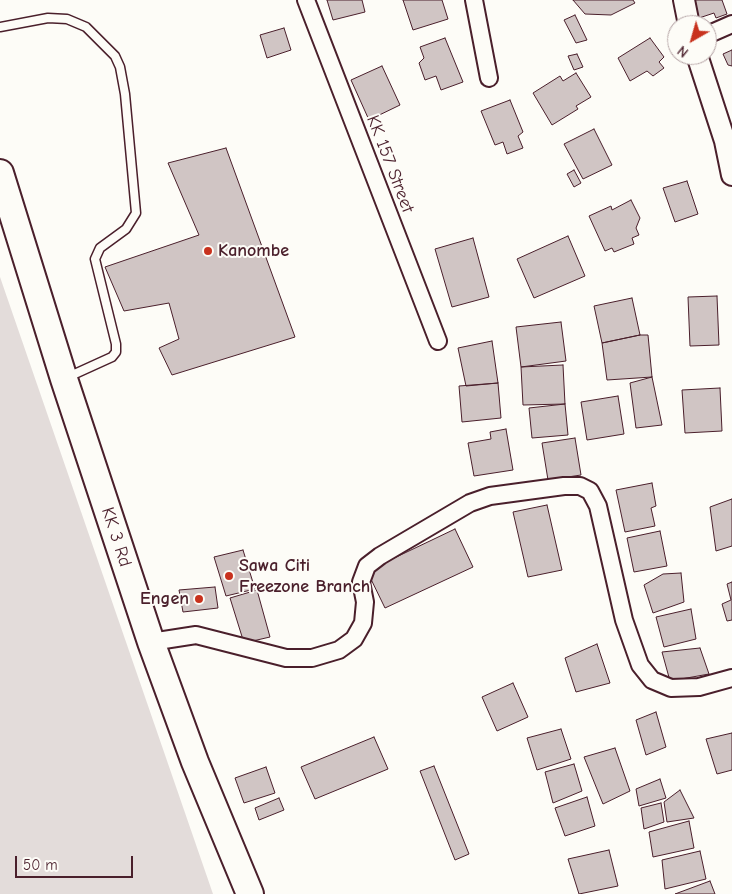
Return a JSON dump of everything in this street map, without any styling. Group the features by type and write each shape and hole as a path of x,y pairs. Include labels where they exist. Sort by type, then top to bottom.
{"highway":[{"name":"KK 3 Rd","path":"0,173 64,379 151,642 195,762 250,894"}],"street":[{"name":"KK 157 Street","path":"306,0 438,341"},
{"path":"474,0 489,78"},
{"path":"684,0 687,15"},
{"path":"717,31 732,24"},
{"path":"700,65 725,141 732,175"},
{"path":"151,642 196,635 286,658 312,658 339,650 354,639 363,623 365,602 361,582 366,566 380,556 470,503 490,496 564,486 580,486 590,492 598,506 624,620 640,665 652,680 671,688 699,688 732,678"}],"lane":[{"path":"0,27 48,18 67,19 86,27 115,56 120,67 125,94 136,213 126,229 100,248 95,259 95,269 116,344 116,352 112,357 64,379"}],"shaded area":[{"path":"0,277 213,894 0,894"}],"building":[{"path":"327,0 362,0 365,12 333,20"},
{"path":"403,0 442,0 448,19 413,30"},
{"path":"573,0 633,0 635,3 611,15 585,14"},
{"path":"689,0 722,0 727,14 717,18 714,13 695,15"},
{"path":"575,15 587,40 576,43 564,20"},
{"path":"284,28 291,50 267,58 260,35"},
{"path":"445,38 463,82 441,90 436,76 425,80 419,63 424,58 420,47"},
{"path":"650,38 664,57 659,62 664,68 653,76 647,71 630,81 618,58"},
{"path":"732,50 732,66 728,65 723,54"},
{"path":"577,54 583,67 574,70 568,56"},
{"path":"382,66 400,105 369,120 351,80"},
{"path":"576,73 591,97 576,106 578,109 552,125 533,93 560,76 563,81"},
{"path":"510,100 523,132 518,136 523,148 507,154 503,142 495,145 481,111"},
{"path":"594,129 612,165 583,179 564,144"},
{"name":"Kanombe","path":"226,148 295,337 172,375 159,348 179,339 169,303 124,311 105,267 199,235 168,163"},
{"path":"574,170 581,183 574,187 567,174"},
{"path":"687,181 698,214 675,222 663,188"},
{"path":"631,200 640,218 636,228 639,235 632,238 634,244 614,252 612,248 605,251 589,216 611,206 612,210"},
{"path":"568,236 585,276 534,298 517,259"},
{"path":"473,238 489,297 452,307 435,249"},
{"path":"717,296 719,345 690,346 688,297"},
{"path":"632,298 640,335 602,343 594,306"},
{"path":"561,322 566,361 521,367 516,327"},
{"path":"648,335 652,377 607,380 602,343"},
{"path":"492,341 498,383 466,386 458,348"},
{"path":"563,365 565,404 523,405 521,367"},
{"path":"652,377 662,425 636,428 630,383"},
{"path":"498,383 501,418 462,422 459,386"},
{"path":"720,388 722,431 685,433 682,390"},
{"path":"618,396 624,434 587,440 581,402"},
{"path":"565,404 568,435 532,438 529,408"},
{"path":"506,429 513,470 474,476 468,443 491,439 490,432"},
{"path":"575,438 581,475 548,480 542,443"},
{"path":"652,483 656,506 651,508 655,526 625,532 616,490"},
{"path":"732,499 732,546 716,551 710,507"},
{"path":"547,505 562,570 528,577 513,512"},
{"path":"455,529 473,567 385,608 367,571"},
{"path":"660,531 667,566 634,572 627,538"},
{"path":"243,550 255,589 226,596 214,557"},
{"path":"681,573 684,602 653,613 644,585 663,574"},
{"path":"732,582 732,620 727,621 722,604 731,600 727,584"},
{"name":"Engen","path":"215,587 218,608 183,612 179,590"},
{"path":"257,590 270,637 244,643 230,598"},
{"path":"691,609 696,639 664,647 656,617"},
{"path":"597,644 610,683 576,692 565,658"},
{"path":"700,648 709,674 670,681 662,652"},
{"path":"513,683 528,717 497,731 482,697"},
{"path":"656,712 666,747 646,755 636,720"},
{"path":"561,729 571,759 537,770 527,738"},
{"path":"732,733 732,770 717,774 706,739"},
{"path":"374,737 388,769 315,799 301,767"},
{"path":"615,748 630,791 603,804 584,757"},
{"path":"574,764 582,791 553,803 545,772"},
{"path":"434,766 469,854 455,860 420,771"},
{"path":"266,767 275,793 244,803 235,778"},
{"path":"660,779 666,798 639,806 636,789"},
{"path":"680,790 694,818 667,822 664,802"},
{"path":"587,797 595,826 565,836 555,808"},
{"path":"279,798 284,810 259,820 255,808"},
{"path":"661,803 664,822 644,829 641,808"},
{"path":"689,821 694,848 653,857 649,832"},
{"path":"609,850 618,886 579,894 568,859"},
{"path":"700,851 706,879 665,889 662,860"},
{"path":"710,881 715,894 675,894"}],"place":[{"name":"Kanombe","path":"208,251"},
{"name":"Sawa Citi Freezone Branch","path":"229,576"},
{"name":"Engen","path":"199,599"}]}
